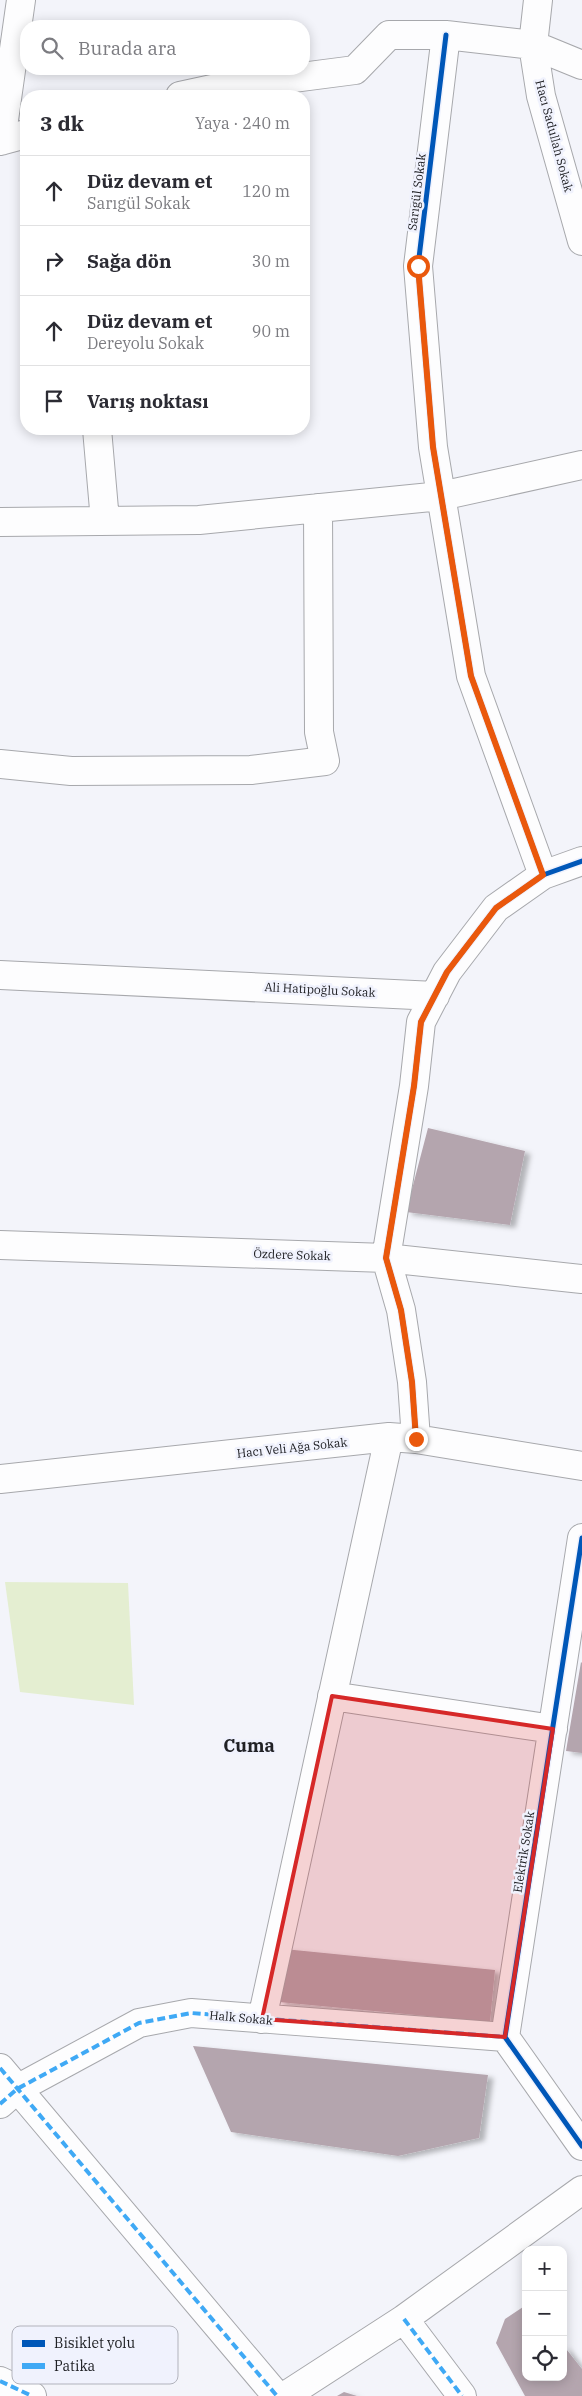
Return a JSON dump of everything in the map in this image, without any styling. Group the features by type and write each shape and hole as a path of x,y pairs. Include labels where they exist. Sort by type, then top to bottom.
{"street":[{"path":"9,139 21,0"},
{"name":"Hacı Sadullah Sokak","path":"538,0 533,45 541,96 582,242"},
{"path":"208,90 355,70 389,35 446,35 533,45 582,65"},
{"name":"Sarıgül Sokak","path":"446,35 418,266 433,447 471,676 543,875"},
{"path":"97,435 104,521"},
{"path":"0,522 199,520 441,496 582,465"},
{"path":"0,764 71,770 251,770 325,761 319,732 318,508"},
{"path":"416,1439 412,1382 401,1310 386,1258 414,1086 421,1022 447,972 496,908 543,875 582,862"},
{"name":"Ali Hatipoğlu Sokak","path":"0,975 435,996"},
{"name":"Özdere Sokak","path":"0,1245 386,1258 582,1279"},
{"path":"262,2019 388,1437"},
{"name":"Hacı Veli Ağa Sokak","path":"0,1480 388,1437 416,1439 582,1466"},
{"name":"Elektrik Sokak","path":"505,2037 582,1538"},
{"path":"332,1696 553,1729"},
{"name":"Halk Sokak","path":"9,2097 139,2023 190,2014 505,2037"},
{"path":"505,2037 582,2146"},
{"path":"0,2068 9,2097 276,2396"},
{"path":"285,2396 404,2319 582,2190"},
{"path":"404,2319 462,2396"},
{"path":"0,2381 32,2396"}],"highlighted area":[{"path":"332,1696 553,1729 505,2037 262,2019"}],"green space":[{"path":"5,1582 128,1583 134,1705 20,1692"}],"building":[{"path":"428,1128 525,1151 510,1225 406,1212"},
{"path":"582,1663 582,1753 566,1751"},
{"path":"284,1949 495,1970 490,2022 279,2002"},
{"path":"193,2046 488,2075 479,2138 398,2156 231,2132"},
{"path":"522,2308 522,2381 567,2381 567,2350 582,2369 582,2396 525,2396 496,2343 505,2319"},
{"path":"344,2392 357,2396 337,2396"}],"marked path":[{"path":"0,2104 17,2089 139,2023 191,2013 505,2037"},
{"path":"0,2068 277,2396"},
{"path":"404,2319 462,2396"},
{"path":"0,2381 32,2396"}],"cycle path":[{"path":"446,35 418,266 433,447 471,676 543,875"},
{"path":"416,1439 412,1382 401,1310 386,1258 414,1086 421,1022 447,972 496,908 543,875 582,861"},
{"path":"582,1538 505,2037 582,2146"}],"district":[{"name":"Cuma","path":"249,1746"}],"route":[{"path":"416,1439 412,1382 401,1310 386,1258 414,1086 421,1022 447,972 496,908 543,875 471,676 433,447 418,266"}]}
